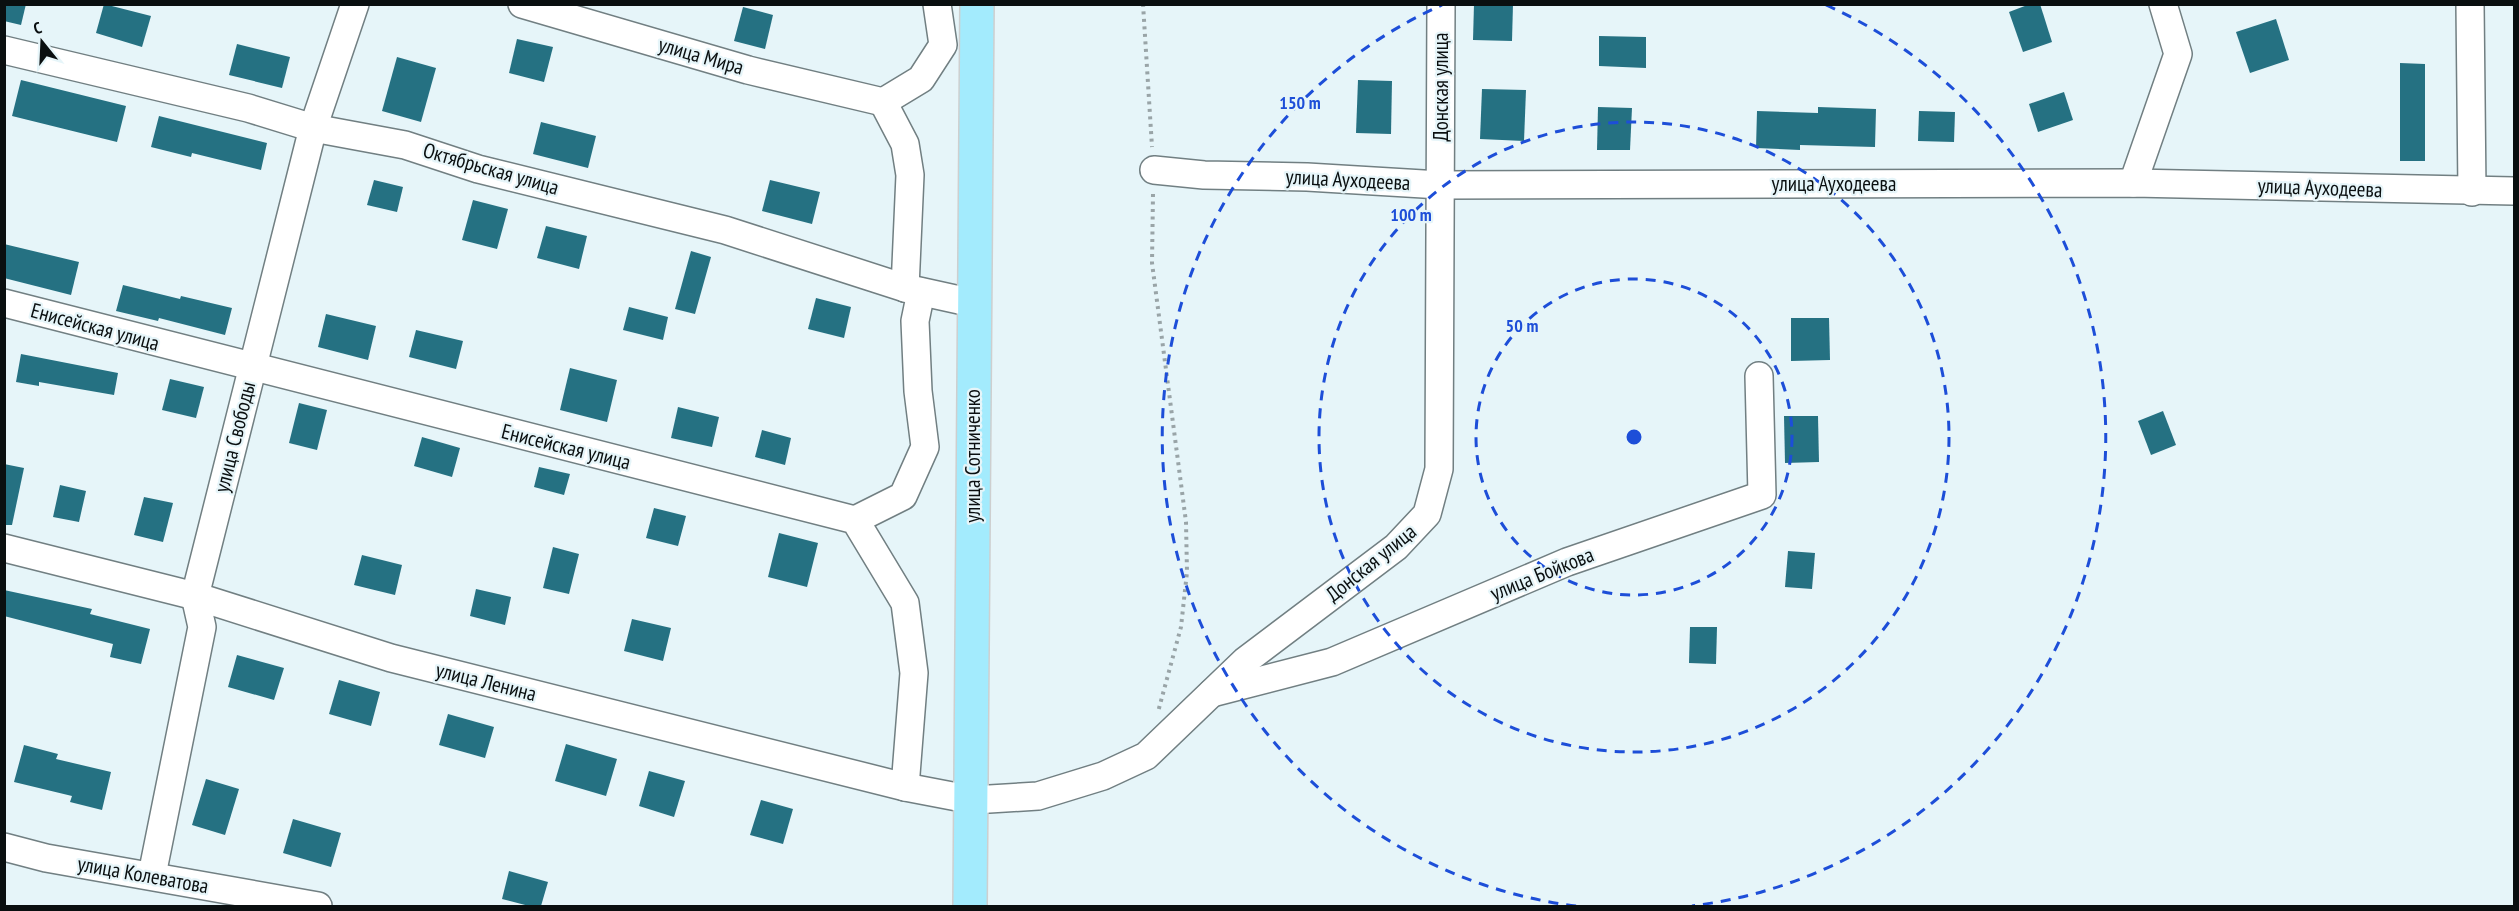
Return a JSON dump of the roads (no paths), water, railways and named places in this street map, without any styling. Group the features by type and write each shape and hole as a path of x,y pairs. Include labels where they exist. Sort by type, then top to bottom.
{"main road":[{"name":"улица Сотниченко","path":"970,906 973,800 973,303 977,4"}],"street":[{"name":"улица Свободы","path":"152,875 202,627 195,596 313,128 355,4"},
{"name":"улица Мира","path":"522,4 748,70 883,102"},
{"path":"905,787 914,673 906,603 855,520 903,496 925,447 918,391 910,175 905,144 883,102 921,79 943,45 936,4"},
{"name":"Донская улица","path":"973,800 1038,796 1102,776 1146,756 1245,661 1396,547 1428,514 1439,469 1441,4"},
{"path":"2133,183 2178,54 2163,4"},
{"path":"2470,4 2472,192"},
{"name":"Октябрьская улица","path":"4,50 248,108 313,128 405,145 478,169 725,230 913,290 973,303"},
{"name":"улица Ауходеева","path":"1154,170 1204,175 1307,177 1440,185 2133,183 2472,192 2514,191"},
{"name":"Енисейская улица","path":"4,303 855,520"},
{"name":"улица Бойкова","path":"1210,694 1332,662 1567,562 1762,495 1759,376"},
{"name":"улица Ленина","path":"4,548 195,596 391,658 905,787 973,800"},
{"name":"улица Колеватова","path":"4,847 46,858 318,906"}]}
